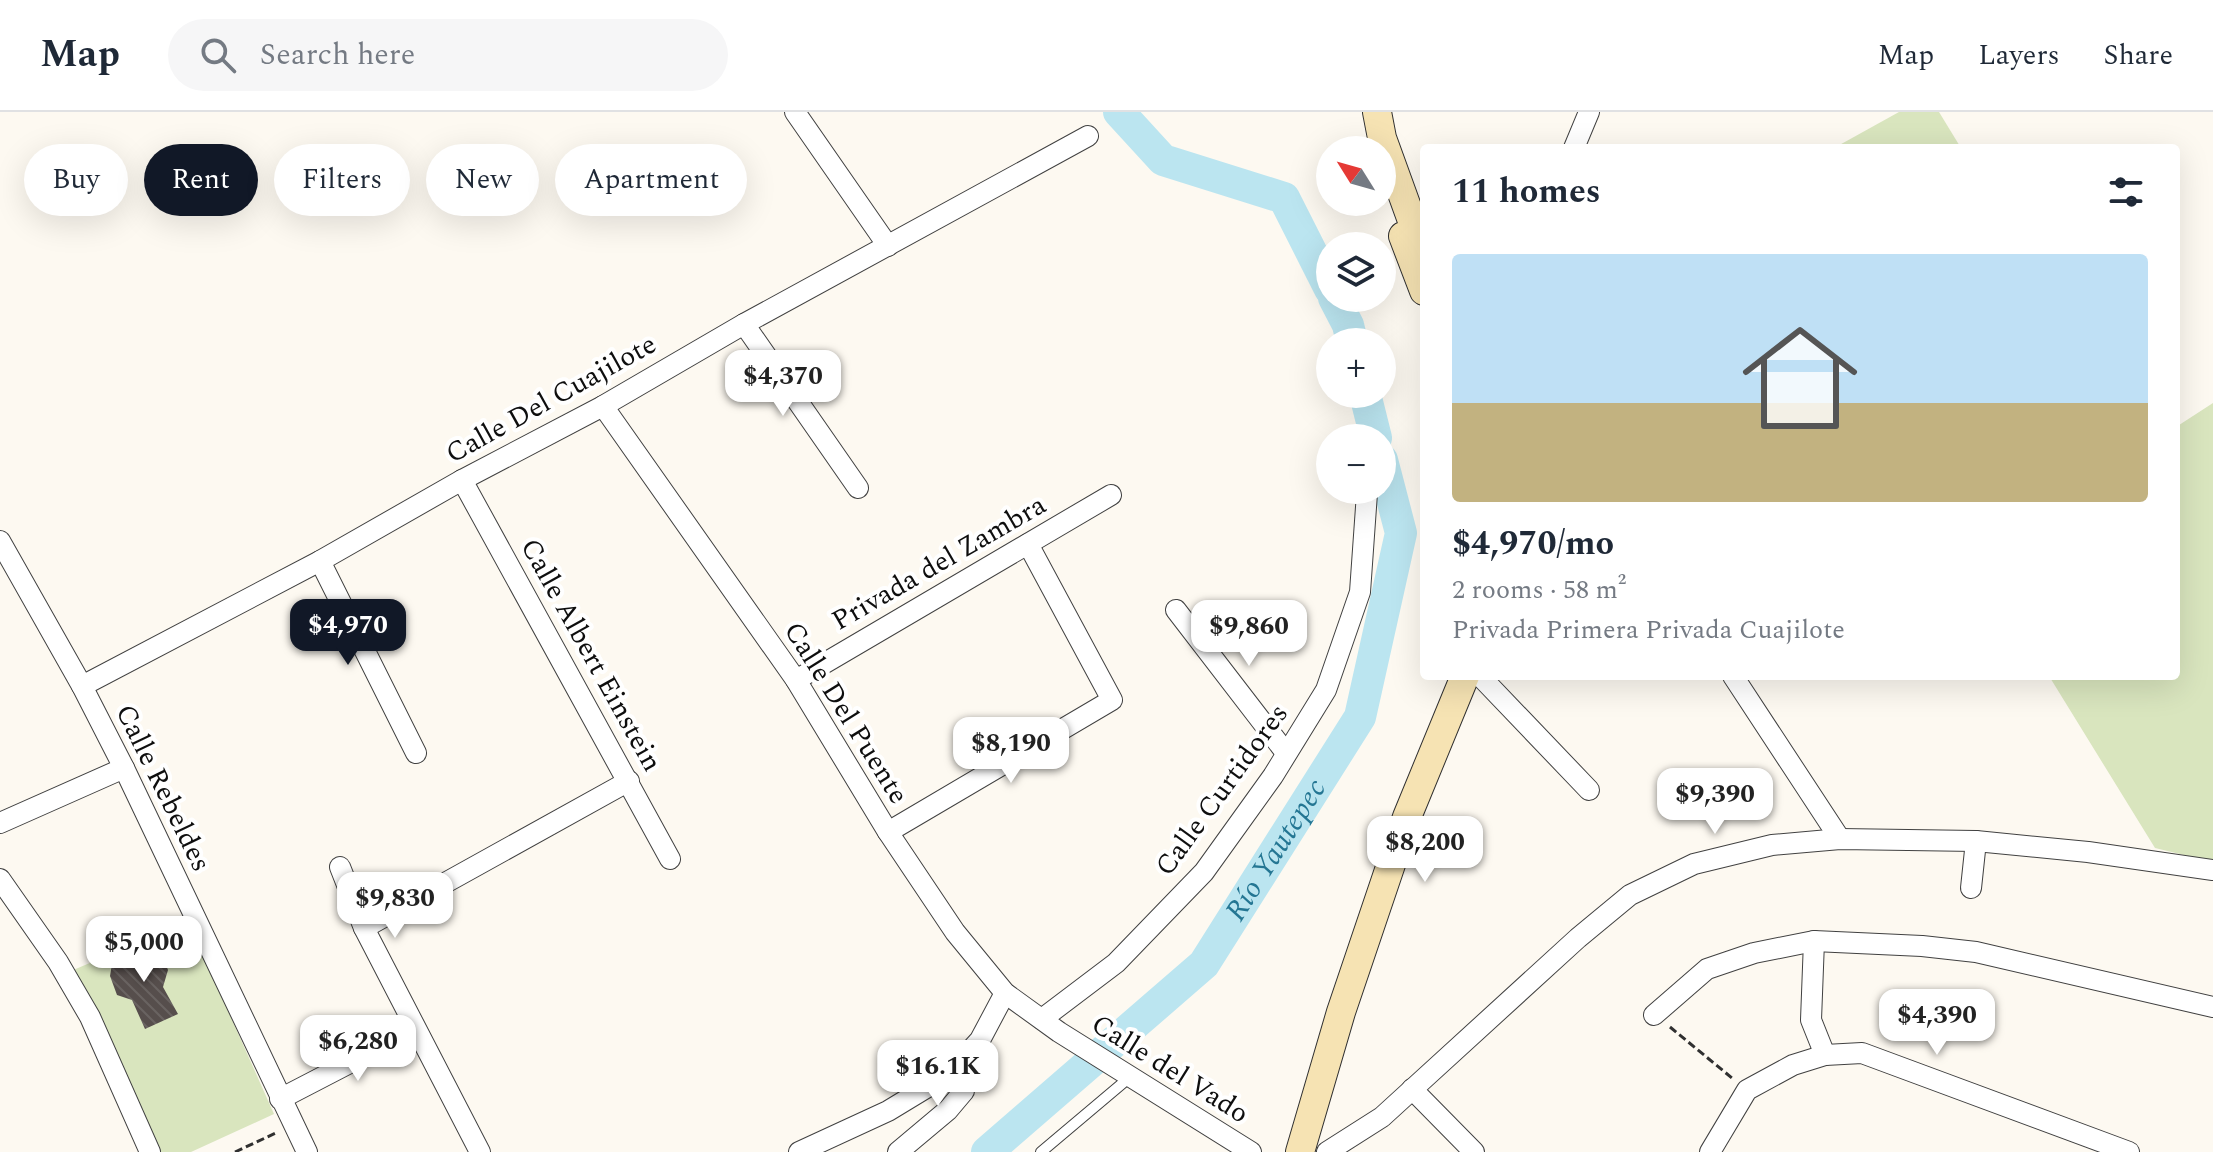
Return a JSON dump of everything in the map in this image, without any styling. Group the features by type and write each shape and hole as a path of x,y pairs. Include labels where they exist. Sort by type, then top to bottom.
{"main road":[{"path":"1365,112 1420,244"},
{"path":"1396,216 1420,280"},
{"path":"1300,1152 1322,1075 1407,817 1463,680"},
{"path":"1322,1075 1352,1015 1423,813 1478,680"}],"street":[{"path":"795,112 888,246"},
{"path":"1576,144 1589,112"},
{"name":"Calle Del Cuajilote","path":"82,686 320,561 1088,136"},
{"path":"744,324 858,488"},
{"name":"Calle Del Puente","path":"603,406 796,680 888,832 955,932 1005,993 1059,1032"},
{"name":"Calle Albert Einstein","path":"462,480 670,859"},
{"name":"Privada del Zambra","path":"796,680 1111,495"},
{"name":"Calle Curtidores","path":"1042,1019 1116,963 1204,872 1273,776 1326,690 1360,592 1366,504"},
{"name":"Calle Rebeldes","path":"0,541 82,686 124,768 307,1152"},
{"path":"888,832 1112,700 1028,544"},
{"path":"320,561 416,753"},
{"path":"1176,610 1286,753"},
{"path":"1484,680 1589,790"},
{"path":"1736,680 1840,839"},
{"path":"0,823 124,768"},
{"path":"364,928 629,781"},
{"path":"1327,1152 1382,1117 1578,938 1630,895 1694,864 1772,845 1840,839 1976,841 2088,852 2213,870"},
{"path":"1971,888 1976,841"},
{"path":"340,867 364,928 480,1152"},
{"path":"1,882 58,962 90,1017 150,1152"},
{"path":"1814,941 1811,1020 1825,1055"},
{"path":"1654,1015 1707,969 1754,953 1814,941 1976,952 2213,1007"},
{"path":"799,1152 888,1111 949,1074 980,1040 1005,993"},
{"path":"280,1099 415,1029"},
{"name":"Calle del Vado","path":"1059,1032 1251,1152"},
{"path":"1710,1152 1747,1090 1793,1065 1825,1055 1862,1053 2129,1152"},
{"path":"898,1152 948,1110 964,1091 949,1074"},
{"path":"1412,1089 1474,1152"}],"lane":[{"path":"1041,1152 1130,1077"}],"path":[{"path":"1654,1015 1747,1090"},
{"path":"235,1152 293,1125"}],"green space":[{"path":"1899,112 1939,112 1959,144 1841,144"},
{"path":"2213,403 2213,862 2155,848 2051,680 2180,680 2180,424"},
{"path":"188,921 274,1114 191,1152 159,1152 71,971"}],"building":[{"path":"146,945 162,955 168,970 163,987 178,1014 145,1029 132,1000 117,995 110,976 113,958"}],"waterway":[{"name":"Río Yautepec","path":"1119,112 1163,160 1284,198 1316,261"},
{"name":"Río Yautepec","path":"1341,312 1349,328"},
{"name":"Río Yautepec","path":"1368,408 1372,424"},
{"name":"Río Yautepec","path":"987,1152 1204,964 1360,717 1401,533 1393,504"}]}
